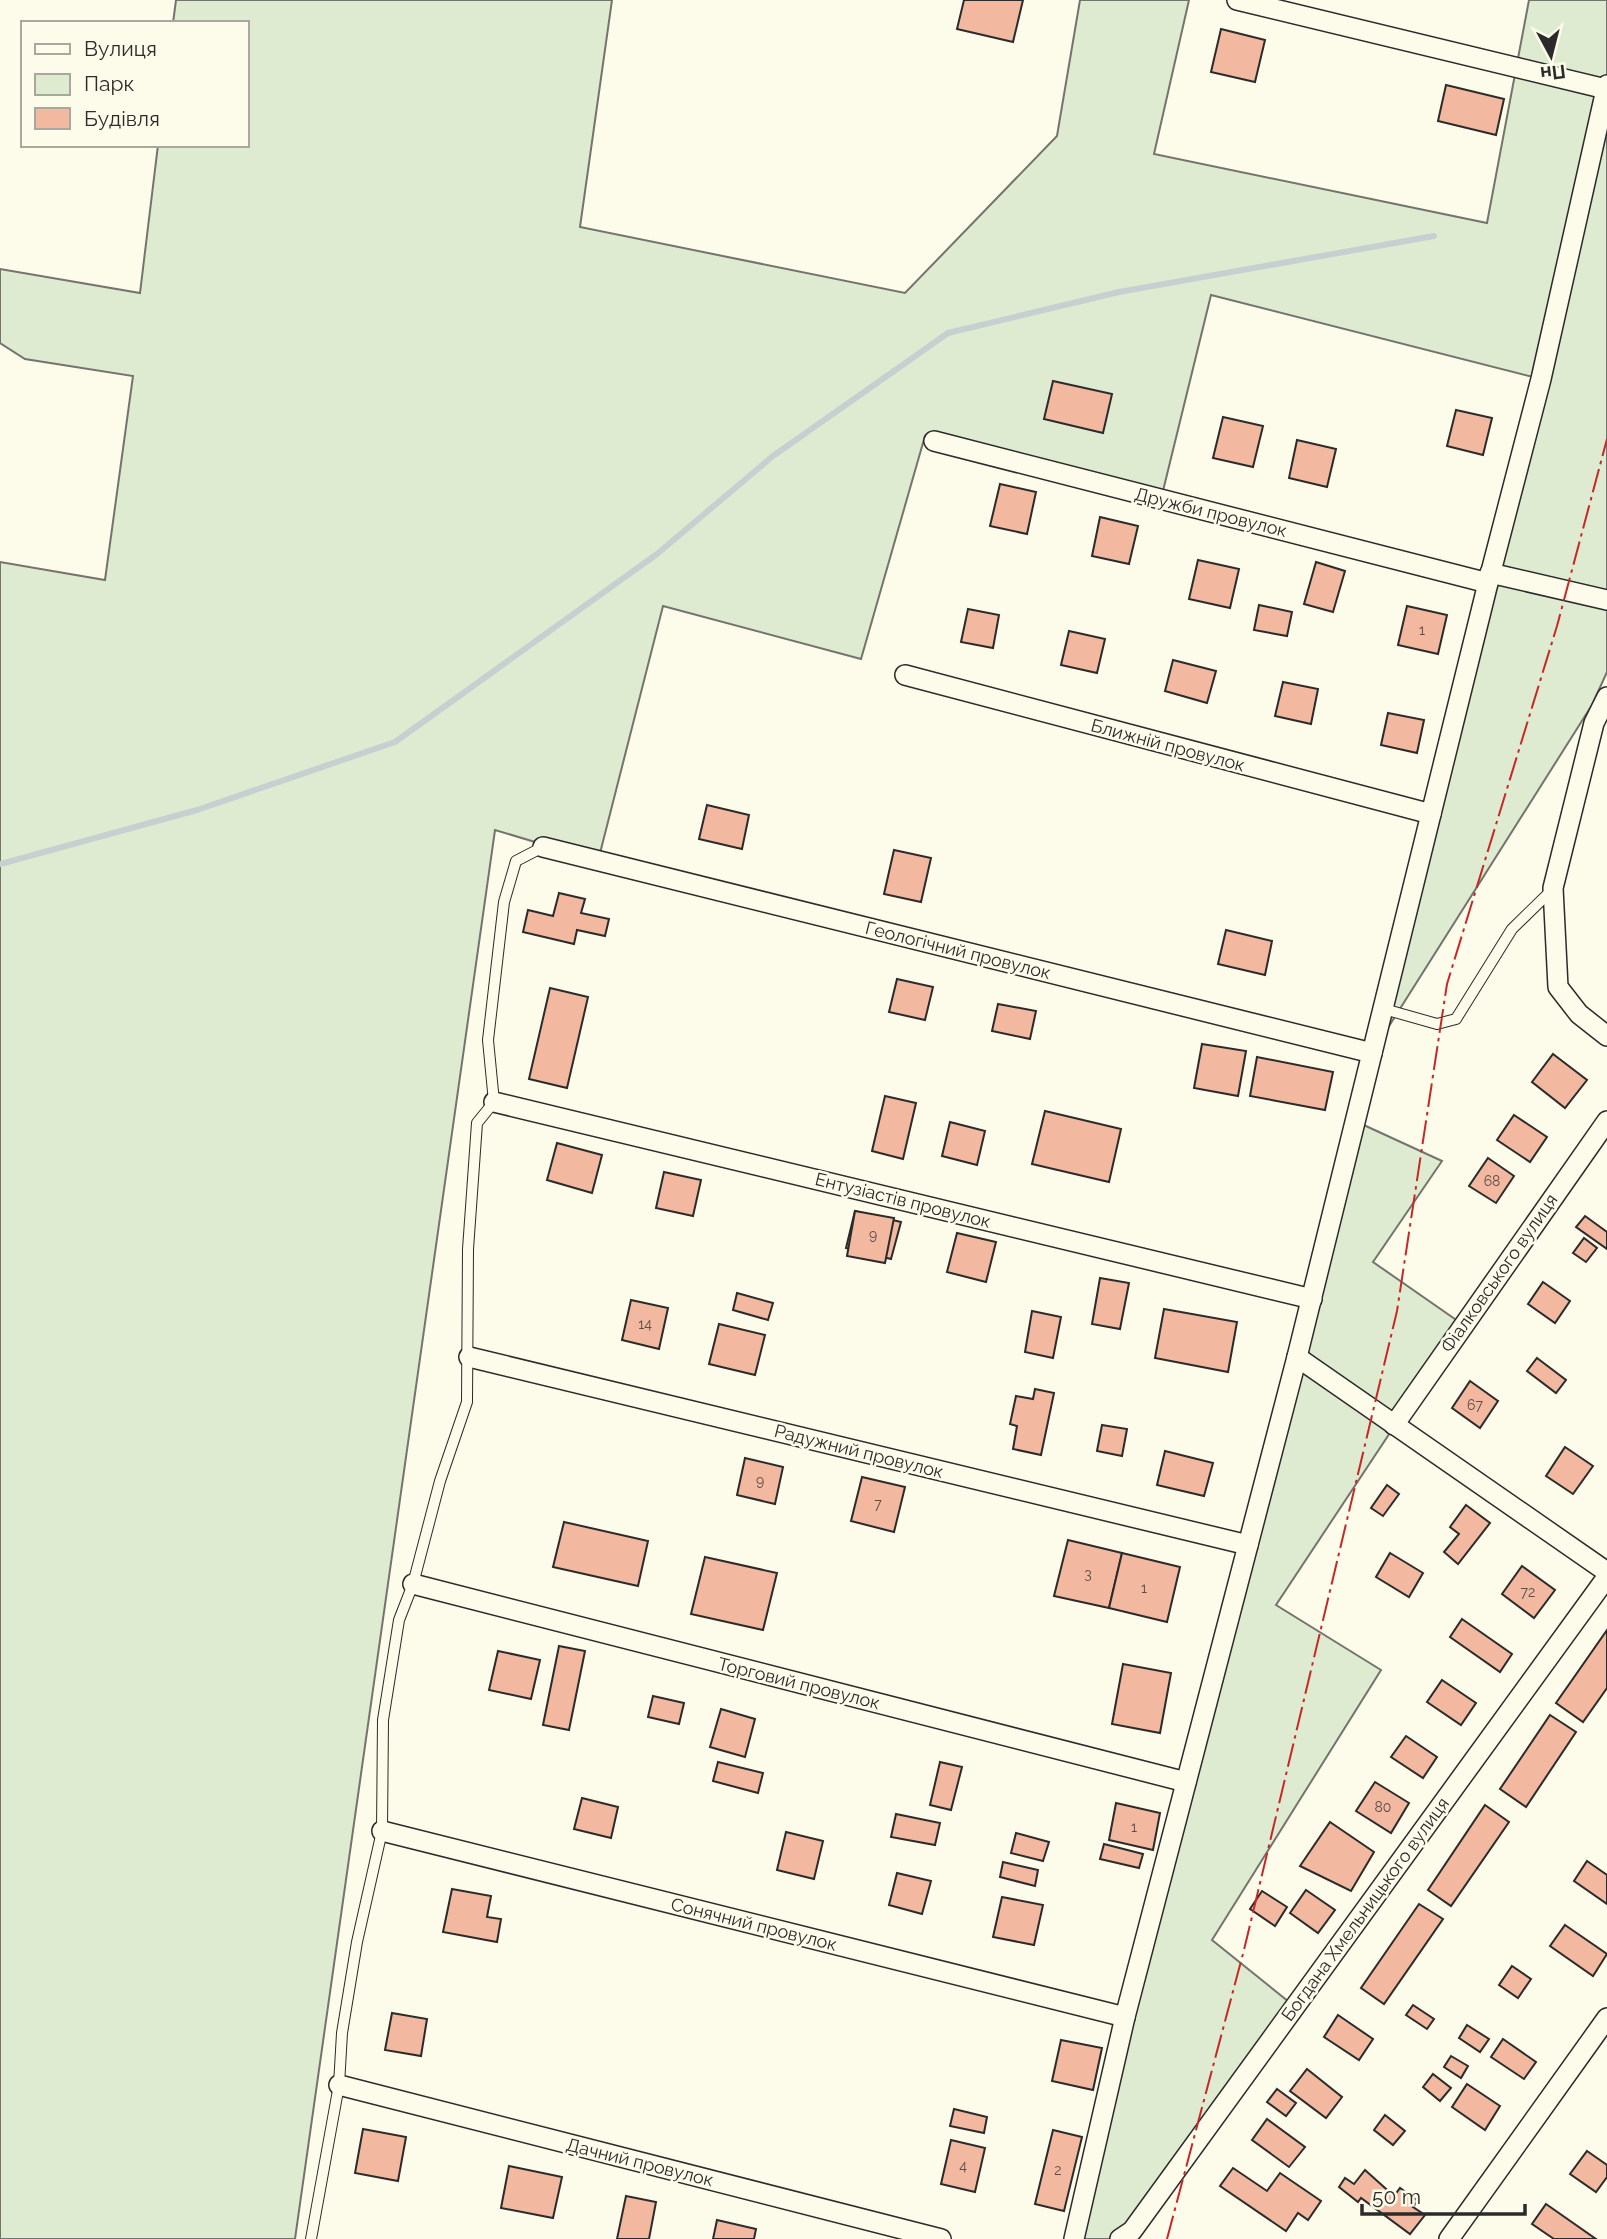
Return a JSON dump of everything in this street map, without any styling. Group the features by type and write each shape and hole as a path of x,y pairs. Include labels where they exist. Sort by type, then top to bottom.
{"street":[{"path":"1074,2239 1077,2214 1125,2017 1312,1299 1489,578 1541,379 1606,87 1237,0"},
{"name":"Дружби провулок","path":"934,441 1489,578 1607,600"},
{"name":"Ближній провулок","path":"905,675 1431,814"},
{"path":"1607,697 1594,723 1553,888 1558,987 1579,1014 1607,1036"},
{"name":"Геологічний провулок","path":"543,847 1372,1054"},
{"name":"Ентузіастів провулок","path":"494,1102 1312,1299"},
{"name":"Фіалковського вулиця","path":"1394,1426 1607,1121"},
{"name":"Радужний провулок","path":"469,1357 1248,1545"},
{"path":"1297,1357 1607,1575"},
{"name":"Богдана Хмельницького вулиця","path":"1120,2239 1132,2231 1607,1575"},
{"name":"Торговий провулок","path":"413,1584 1186,1782"},
{"name":"Сонячний провулок","path":"382,1831 1125,2017"},
{"path":"1449,2239 1607,2018"},
{"name":"Дачний провулок","path":"339,2085 941,2239"}],"lane":[{"path":"311,2239 339,2085 342,2033 357,1942 382,1831 383,1720 399,1620 413,1584 440,1481 467,1402 468,1249 477,1123 494,1102 488,1040 504,902 516,861 543,847"},
{"path":"1384,1009 1437,1024 1456,1019 1512,929 1553,888"}],"green space":[{"path":"176,0 612,0 580,227 905,293 1057,136 1080,0 1189,0 1154,154 1487,223 1529,0 1607,0 1607,672 1592,705 1372,1053 1541,379 1211,295 1161,499 925,436 861,659 663,606 598,861 495,830 295,2239 0,2239 0,562 105,580 133,376 25,359 0,343 0,269 140,293 158,147 248,147 248,21 173,21"},
{"path":"1355,1121 1442,1161 1373,1262 1462,1324 1276,1605 1381,1670 1212,1940 1294,2006 1120,2239 1074,2239"}],"building":[{"path":"964,0 1023,0 1013,42 957,29"},
{"path":"1221,29 1265,40 1255,82 1211,72"},
{"path":"1446,85 1504,99 1496,135 1438,121"},
{"path":"1053,381 1112,394 1103,433 1044,419"},
{"path":"1456,410 1492,418 1483,455 1447,446"},
{"path":"1223,417 1263,426 1253,467 1213,458"},
{"path":"1297,440 1336,449 1327,487 1289,478"},
{"path":"1000,484 1036,492 1027,534 990,526"},
{"path":"1100,517 1138,526 1129,564 1092,556"},
{"path":"1198,560 1239,569 1230,608 1189,599"},
{"path":"1316,562 1345,571 1333,612 1304,604"},
{"path":"1259,605 1292,612 1287,636 1254,630"},
{"path":"1407,606 1447,615 1438,654 1398,645"},
{"path":"968,609 999,615 993,648 961,642"},
{"path":"1069,631 1105,639 1097,673 1061,665"},
{"path":"1173,660 1216,671 1207,703 1165,691"},
{"path":"1283,682 1318,689 1311,724 1275,716"},
{"path":"1388,713 1424,720 1417,753 1381,745"},
{"path":"707,805 749,815 742,849 699,839"},
{"path":"894,850 931,858 921,902 884,894"},
{"path":"559,893 585,899 581,913 609,919 605,936 577,930 574,944 523,932 528,910 553,916"},
{"path":"1226,930 1272,941 1265,975 1218,964"},
{"path":"897,979 933,987 925,1020 889,1012"},
{"path":"550,988 588,997 567,1088 529,1079"},
{"path":"998,1004 1036,1011 1030,1039 992,1031"},
{"path":"1202,1044 1246,1051 1238,1096 1194,1088"},
{"path":"1553,1054 1587,1080 1565,1108 1532,1082"},
{"path":"1257,1057 1333,1072 1325,1110 1250,1096"},
{"path":"885,1096 916,1103 903,1159 872,1151"},
{"path":"1045,1111 1121,1129 1109,1182 1032,1164"},
{"path":"1514,1115 1547,1137 1530,1162 1497,1140"},
{"path":"950,1122 985,1131 977,1165 942,1156"},
{"path":"557,1143 602,1155 592,1193 547,1180"},
{"path":"1488,1158 1514,1176 1496,1203 1469,1186"},
{"path":"664,1172 701,1180 693,1216 656,1208"},
{"path":"855,1211 901,1222 891,1259 846,1248"},
{"path":"855,1211 894,1218 885,1263 847,1256"},
{"path":"1585,1216 1607,1232 1607,1249 1576,1227"},
{"path":"957,1233 996,1242 986,1282 947,1272"},
{"path":"1584,1238 1597,1248 1586,1262 1573,1253"},
{"path":"1100,1278 1129,1283 1120,1329 1092,1324"},
{"path":"1543,1282 1570,1301 1555,1323 1528,1304"},
{"path":"737,1293 773,1303 768,1320 733,1310"},
{"path":"631,1300 668,1308 659,1349 622,1340"},
{"path":"1164,1309 1237,1322 1228,1372 1155,1358"},
{"path":"1032,1311 1061,1317 1053,1358 1025,1352"},
{"path":"719,1324 765,1335 755,1375 709,1364"},
{"path":"1537,1358 1566,1380 1556,1393 1527,1371"},
{"path":"1470,1381 1498,1401 1480,1428 1452,1408"},
{"path":"1035,1389 1054,1393 1041,1455 1013,1449 1017,1426 1010,1424 1016,1396 1033,1399"},
{"path":"1102,1425 1127,1429 1122,1456 1097,1451"},
{"path":"1565,1447 1593,1466 1573,1494 1546,1476"},
{"path":"1165,1451 1213,1463 1204,1496 1157,1485"},
{"path":"745,1458 783,1467 775,1504 737,1495"},
{"path":"862,1477 905,1487 894,1532 851,1521"},
{"path":"1387,1485 1399,1494 1383,1516 1371,1508"},
{"path":"1466,1505 1490,1523 1458,1564 1444,1552 1459,1534 1450,1527"},
{"path":"564,1522 648,1541 638,1586 553,1567"},
{"path":"1068,1540 1122,1553 1109,1608 1054,1596"},
{"path":"1122,1553 1180,1567 1167,1622 1109,1608"},
{"path":"1390,1553 1423,1573 1409,1597 1376,1577"},
{"path":"705,1557 777,1573 763,1630 691,1614"},
{"path":"1522,1566 1555,1590 1534,1618 1502,1594"},
{"path":"1462,1619 1512,1654 1500,1672 1450,1637"},
{"path":"1607,1630 1607,1688 1583,1722 1556,1703"},
{"path":"559,1646 585,1651 569,1730 543,1725"},
{"path":"498,1651 540,1660 531,1699 489,1690"},
{"path":"1123,1664 1171,1673 1160,1733 1112,1724"},
{"path":"1442,1680 1476,1703 1461,1725 1427,1702"},
{"path":"653,1696 684,1703 679,1724 648,1717"},
{"path":"721,1709 755,1719 745,1757 710,1747"},
{"path":"1550,1715 1576,1732 1526,1807 1500,1789"},
{"path":"1406,1736 1437,1757 1423,1778 1391,1757"},
{"path":"718,1762 763,1773 758,1793 713,1781"},
{"path":"940,1762 962,1767 951,1810 930,1805"},
{"path":"1375,1782 1409,1803 1391,1833 1356,1811"},
{"path":"582,1798 618,1807 611,1838 574,1829"},
{"path":"1116,1803 1160,1813 1153,1850 1109,1840"},
{"path":"1485,1805 1509,1822 1451,1906 1428,1890"},
{"path":"896,1814 940,1823 935,1845 891,1837"},
{"path":"1330,1822 1374,1852 1351,1891 1300,1866"},
{"path":"786,1832 823,1841 814,1879 777,1870"},
{"path":"1016,1833 1049,1842 1043,1861 1011,1853"},
{"path":"1104,1844 1143,1854 1139,1868 1100,1859"},
{"path":"1587,1861 1607,1875 1607,1904 1574,1881"},
{"path":"1003,1862 1038,1870 1035,1886 1000,1877"},
{"path":"897,1873 931,1881 922,1914 889,1905"},
{"path":"452,1889 491,1896 487,1917 501,1919 497,1942 443,1932"},
{"path":"1306,1890 1335,1910 1318,1933 1290,1913"},
{"path":"1262,1891 1287,1907 1275,1926 1250,1909"},
{"path":"1002,1897 1043,1905 1034,1945 993,1937"},
{"path":"1419,1904 1443,1919 1384,2004 1361,1988"},
{"path":"1565,1925 1607,1954 1593,1976 1550,1946"},
{"path":"1512,1966 1531,1979 1518,1998 1499,1985"},
{"path":"1413,2005 1434,2019 1427,2029 1406,2015"},
{"path":"392,2013 427,2019 421,2056 385,2050"},
{"path":"1338,2015 1373,2039 1359,2060 1324,2037"},
{"path":"1467,2025 1489,2039 1480,2052 1459,2038"},
{"path":"1503,2039 1536,2062 1524,2079 1491,2057"},
{"path":"1061,2040 1102,2048 1093,2090 1052,2081"},
{"path":"1451,2056 1468,2066 1461,2078 1444,2067"},
{"path":"1307,2069 1342,2097 1326,2118 1290,2091"},
{"path":"1433,2074 1451,2088 1440,2101 1423,2087"},
{"path":"1467,2084 1500,2106 1485,2130 1452,2107"},
{"path":"1277,2089 1296,2103 1286,2116 1267,2102"},
{"path":"954,2109 987,2117 984,2133 950,2126"},
{"path":"1385,2115 1405,2131 1393,2145 1374,2130"},
{"path":"1267,2119 1305,2147 1289,2167 1252,2140"},
{"path":"363,2129 406,2137 398,2181 355,2173"},
{"path":"1053,2130 1082,2137 1064,2211 1035,2204"},
{"path":"951,2140 985,2148 975,2192 941,2184"},
{"path":"1587,2151 1607,2165 1607,2177 1596,2192 1570,2174"},
{"path":"509,2166 562,2177 553,2218 501,2208"},
{"path":"1233,2168 1267,2191 1280,2173 1321,2201 1308,2220 1298,2213 1286,2231 1220,2186"},
{"path":"1365,2170 1394,2196 1400,2188 1418,2201 1413,2207 1425,2215 1410,2234 1361,2198 1358,2202 1339,2187 1345,2178 1354,2184"},
{"path":"626,2196 656,2202 649,2239 617,2239"},
{"path":"1546,2204 1596,2239 1554,2239 1532,2224"},
{"path":"717,2220 756,2229 754,2239 713,2239"}],"waterway":[{"path":"0,864 197,810 395,742 657,554 773,456 948,333 1119,292 1434,236"}],"power":[{"path":"1167,2239 1244,1950 1397,1311 1447,984 1557,626 1607,439"}]}
